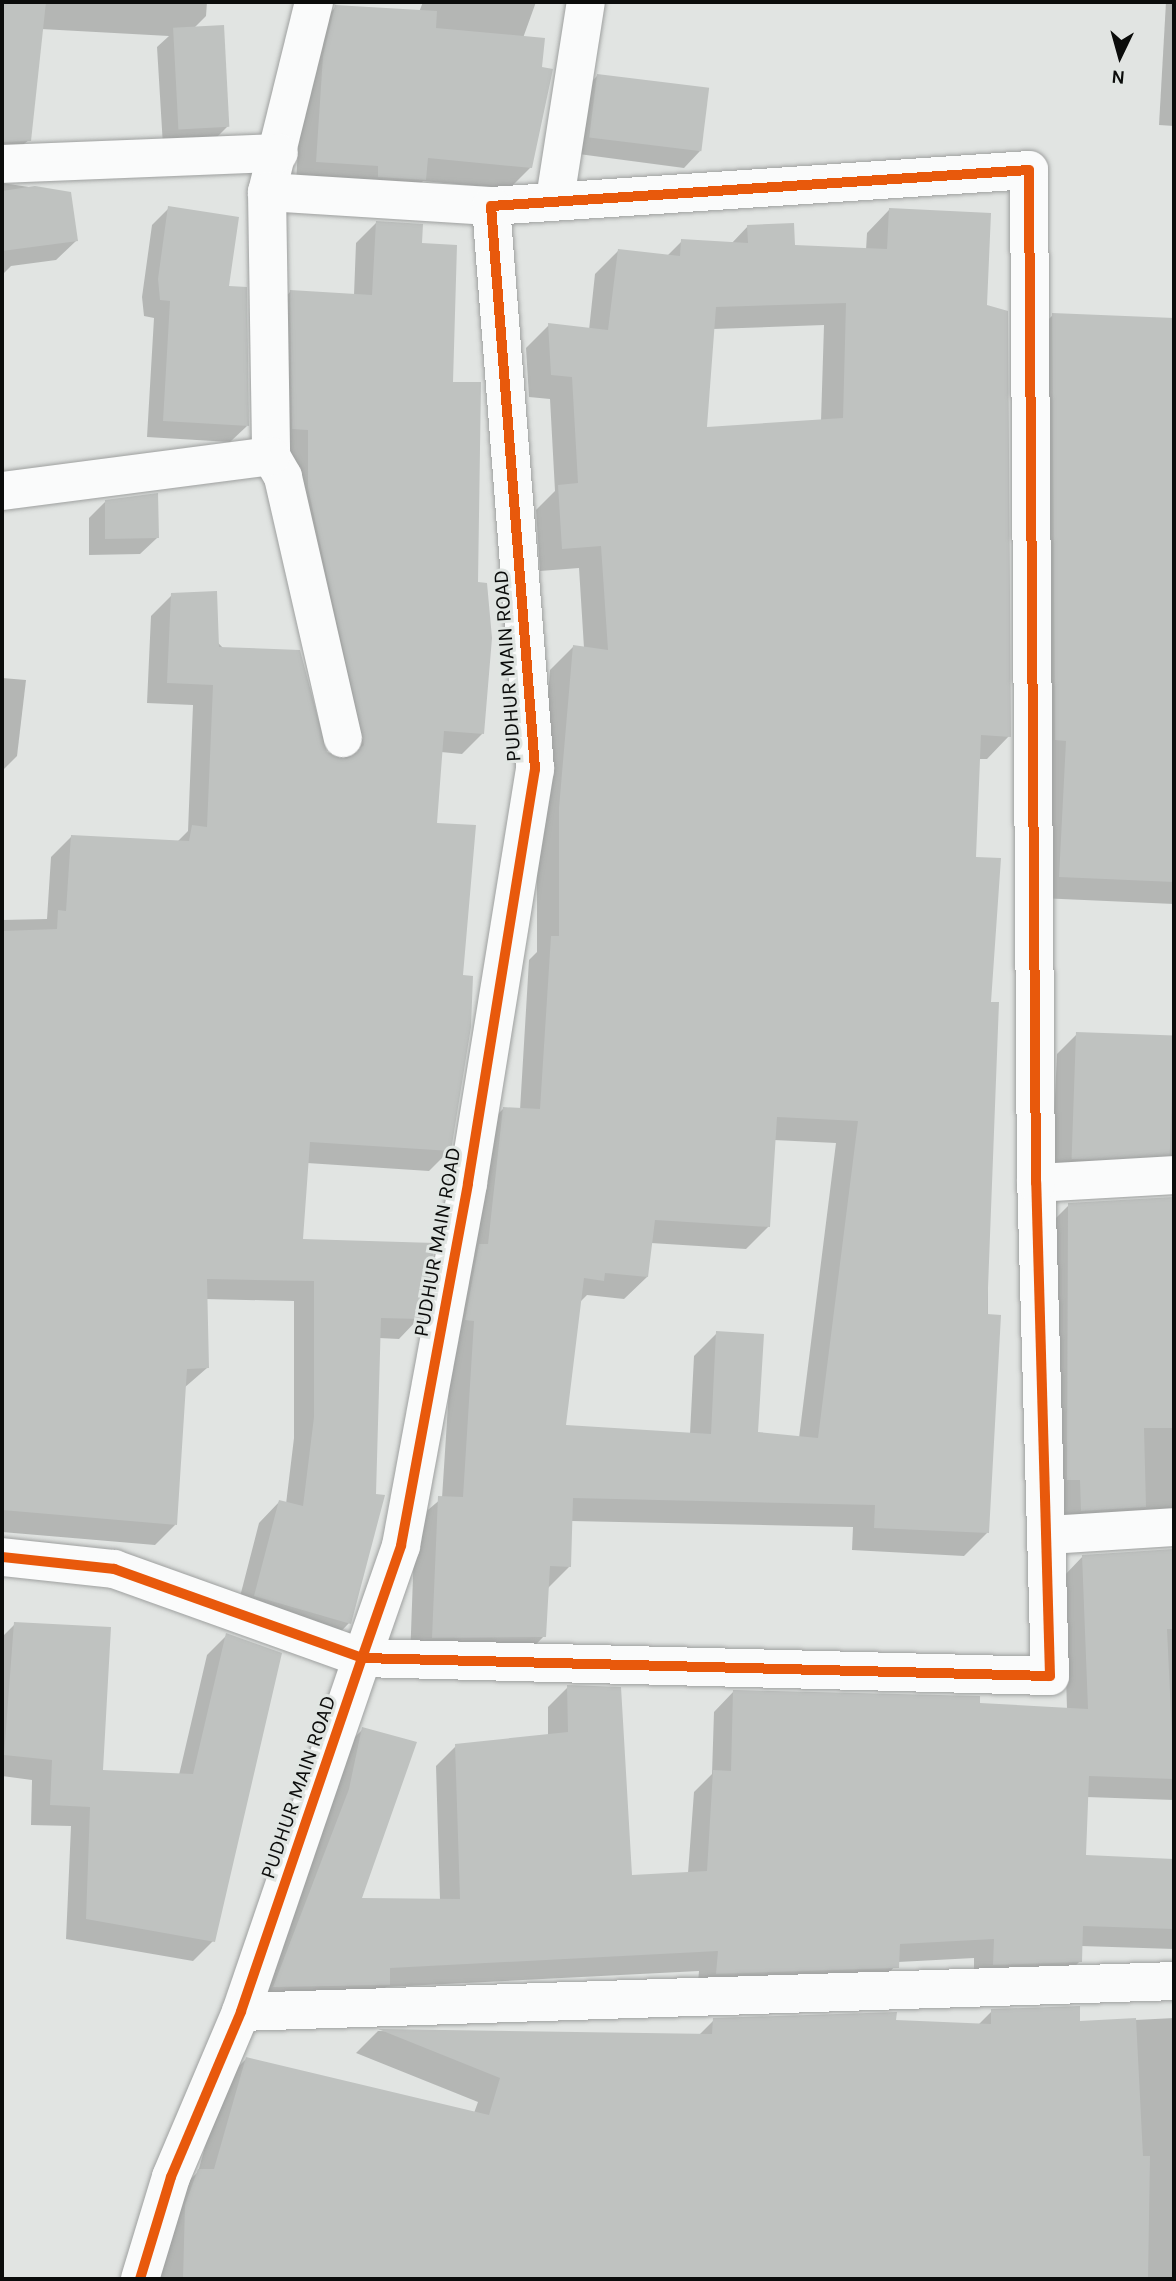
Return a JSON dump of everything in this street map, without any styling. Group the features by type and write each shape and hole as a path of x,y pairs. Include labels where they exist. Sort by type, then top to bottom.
{"street":[{"path":"314,2 279,153 267,192 271,456 284,477 344,738"},
{"name":"PUDHUR MAIN ROAD","path":"140,2279 171,2177 242,2012 401,1546 468,1184 535,769 525,203 586,2"},
{"path":"2,164 279,153"},
{"path":"2,1557 114,1569 362,1658 1050,1676 1036,1183 1029,170 525,203 267,192"},
{"path":"2,491 271,456"},
{"path":"1036,1183 1174,1175"},
{"path":"1048,1535 1174,1527"},
{"path":"242,2012 1174,1981"}],"building":[{"path":"2,2 46,2 31,141 2,142"},
{"path":"335,5 437,11 436,28 545,38 542,67 553,69 532,168 428,158 426,180 378,177 378,166 316,162 323,56"},
{"path":"224,25 229,127 178,130 173,28"},
{"path":"597,74 709,88 701,151 589,138"},
{"path":"35,186 71,192 78,241 2,251 2,191"},
{"path":"168,206 239,217 229,286 247,287 249,426 163,421 170,301 160,300 158,279"},
{"path":"889,208 991,213 987,305 1008,311 1011,737 981,735 976,857 1001,858 991,1002 999,1002 987,1314 1001,1315 989,1533 874,1528 875,1505 573,1498 571,1567 550,1566 546,1637 432,1638 438,1496 463,1497 474,1321 465,1320 479,1244 488,1244 503,1107 540,1109 551,936 559,936 559,808 573,645 608,650 601,546 562,549 558,485 578,483 572,377 551,375 548,323 608,330 618,249 680,256 681,239 748,243 747,225 794,223 795,245 887,249","holes":["846,303 843,418 707,427 716,307","777,1117 858,1121 818,1438 758,1432 764,1334 716,1331 711,1434 566,1425 584,1278 604,1281 605,1273 648,1277 655,1220 770,1227"]},
{"path":"376,221 423,224 422,243 457,245 453,382 481,382 478,582 487,583 492,638 484,734 444,731 437,823 476,825 463,975 473,976 471,1027 451,1151 310,1142 303,1239 435,1243 421,1319 381,1318 376,1494 385,1495 351,1624 254,1596 279,1500 303,1506 314,1417 314,1281 207,1279 209,1368 187,1369 177,1525 2,1510 2,931 57,929 58,910 66,911 71,835 189,841 192,825 207,827 213,685 167,683 171,593 217,591 219,647 300,650 327,752 347,759 364,745 308,488 308,430 292,429 290,290 372,295"},
{"path":"1052,313 1174,318 1174,882 1059,877 1066,741 1055,740"},
{"path":"158,493 159,538 105,539 105,500"},
{"path":"1076,1032 1174,1035 1170,1162 1072,1159"},
{"path":"1174,1197 1174,1428 1144,1428 1146,1507 1081,1511 1080,1480 1067,1480 1068,1203"},
{"path":"1174,1549 1174,1629 1167,1629 1174,1779 1089,1776 1086,1855 1174,1859 1174,1929 1083,1926 1082,1962 993,1965 994,1939 900,1944 899,1968 716,1974 718,1951 390,1968 390,1985 273,1987 349,1789 362,1727 417,1742 362,1898 460,1899 455,1744 568,1732 567,1685 621,1687 632,1875 707,1871 713,1770 731,1771 733,1690 980,1696 980,1703 1088,1709 1082,1555"},
{"path":"14,1622 111,1627 103,1770 193,1774 226,1633 282,1653 215,1942 86,1919 90,1807 50,1805 52,1760 4,1755"},
{"path":"1080,2006 1080,2021 1136,2018 1143,2156 1150,2156 1148,2279 183,2279 185,2205 198,2169 214,2169 246,2057 489,2115 500,2078 378,2029 712,2034 713,2018 897,2012 896,2020 991,2024 991,2009"}],"cycle path":[{"path":"2,1557 114,1569 362,1658 1050,1676 1036,1183 1029,170 491,206 535,769 468,1184 401,1546 362,1658 241,2012 171,2177 140,2279"}]}
